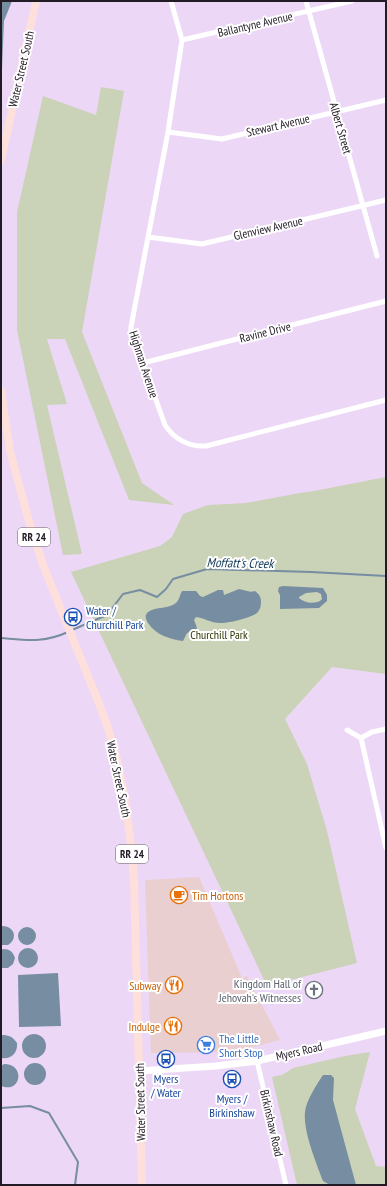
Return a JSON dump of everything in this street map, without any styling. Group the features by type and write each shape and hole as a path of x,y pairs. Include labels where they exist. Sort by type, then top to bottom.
{"main road":[{"name":"Water Street South","path":"1,160 36,1"},
{"name":"Water Street South","path":"1,391 10,451 28,518 43,565 108,728 118,763 126,805 133,874 142,1185"},
{"name":"Myers Road","path":"139,1071 216,1066 257,1061 386,1031"}],"street":[{"name":"Highman Avenue","path":"171,1 182,40 168,132 131,327 131,331 168,429 179,439 188,444 196,446 210,445 386,400"},
{"name":"Albert Street","path":"306,1 377,256"},
{"name":"Ballantyne Avenue","path":"182,40 352,1"},
{"name":"Stewart Avenue","path":"168,132 222,138 386,100"},
{"name":"Glenview Avenue","path":"148,237 202,244 386,200"},
{"name":"Ravine Drive","path":"143,363 386,301"},
{"path":"361,738 372,732 386,729"},
{"path":"348,730 361,738 386,848"},
{"name":"Birkinshaw Road","path":"257,1061 286,1185"}],"shaded area":[{"path":"199,877 242,978 247,976 280,1040 233,1052 151,1053 145,880"}],"green space":[{"path":"101,87 124,91 82,332 142,483 174,505 129,500 65,339 47,339 67,404 47,405 82,554 63,555 17,330 17,212 43,96 96,115"},
{"name":"Churchill Park","path":"386,477 386,674 332,667 285,719 307,764 327,831 357,963 267,986 71,572 160,546 172,537 183,514 208,505 246,503"},
{"path":"370,1052 355,1109 376,1166 386,1167 386,1185 297,1185 272,1077 282,1075 293,1068"}],"water":[{"path":"1,1 12,1 4,21 1,93"},
{"path":"279,587 323,588 327,595 327,601 319,608 280,609","holes":["317,592 321,594 322,599 315,602 306,602 299,598 306,593"]},
{"path":"239,589 249,592 255,591 259,594 261,603 260,609 257,613 245,618 224,623 196,617 194,620 197,629 187,633 183,641 168,638 155,631 146,619 147,613 151,610 170,606 177,602 182,591 196,591 203,597 218,590 223,590 224,595"},
{"path":"2,926 10,928 14,933 13,940 8,945 1,945"},
{"path":"23,927 31,927 36,932 34,943 31,945 23,945 18,940 18,932"},
{"path":"28,948 35,951 38,958 35,965 28,968 21,965 18,958 21,951"},
{"path":"1,950 11,951 15,958 13,964 8,968 1,968"},
{"path":"58,973 61,1026 19,1027 18,975"},
{"path":"34,1034 39,1035 45,1041 45,1051 39,1057 34,1058 29,1057 23,1051 22,1046 23,1041 29,1035"},
{"path":"2,1035 11,1037 17,1043 15,1053 8,1058 1,1058"},
{"path":"31,1063 39,1063 46,1070 46,1078 39,1085 31,1085 24,1078 24,1070"},
{"path":"4,1064 11,1065 18,1073 17,1083 13,1086 1,1086 1,1066"},
{"path":"323,1075 331,1075 334,1078 333,1100 356,1185 330,1185 323,1181 311,1146 306,1128 305,1112 310,1098"}],"waterway":[{"name":"Moffatt's Creek","path":"72,630 107,615 123,594 140,590 157,597 166,589 173,579 207,569 386,576"},
{"name":"Moffatt's Creek","path":"1,638 35,640 51,638 68,632"},
{"path":"1,1108 30,1106 49,1113 78,1162 75,1185"}],"place":[{"name":"Water / Churchill Park","path":"73,617"},
{"name":"Tim Hortons","path":"179,895"},
{"name":"Subway","path":"174,985"},
{"name":"Kingdom Hall of Jehovah's Witnesses","path":"314,990"},
{"name":"Indulge","path":"173,1026"},
{"name":"The Little Short Stop","path":"206,1045"},
{"name":"Myers / Water","path":"166,1059"},
{"name":"Myers / Birkinshaw","path":"232,1079"}]}
